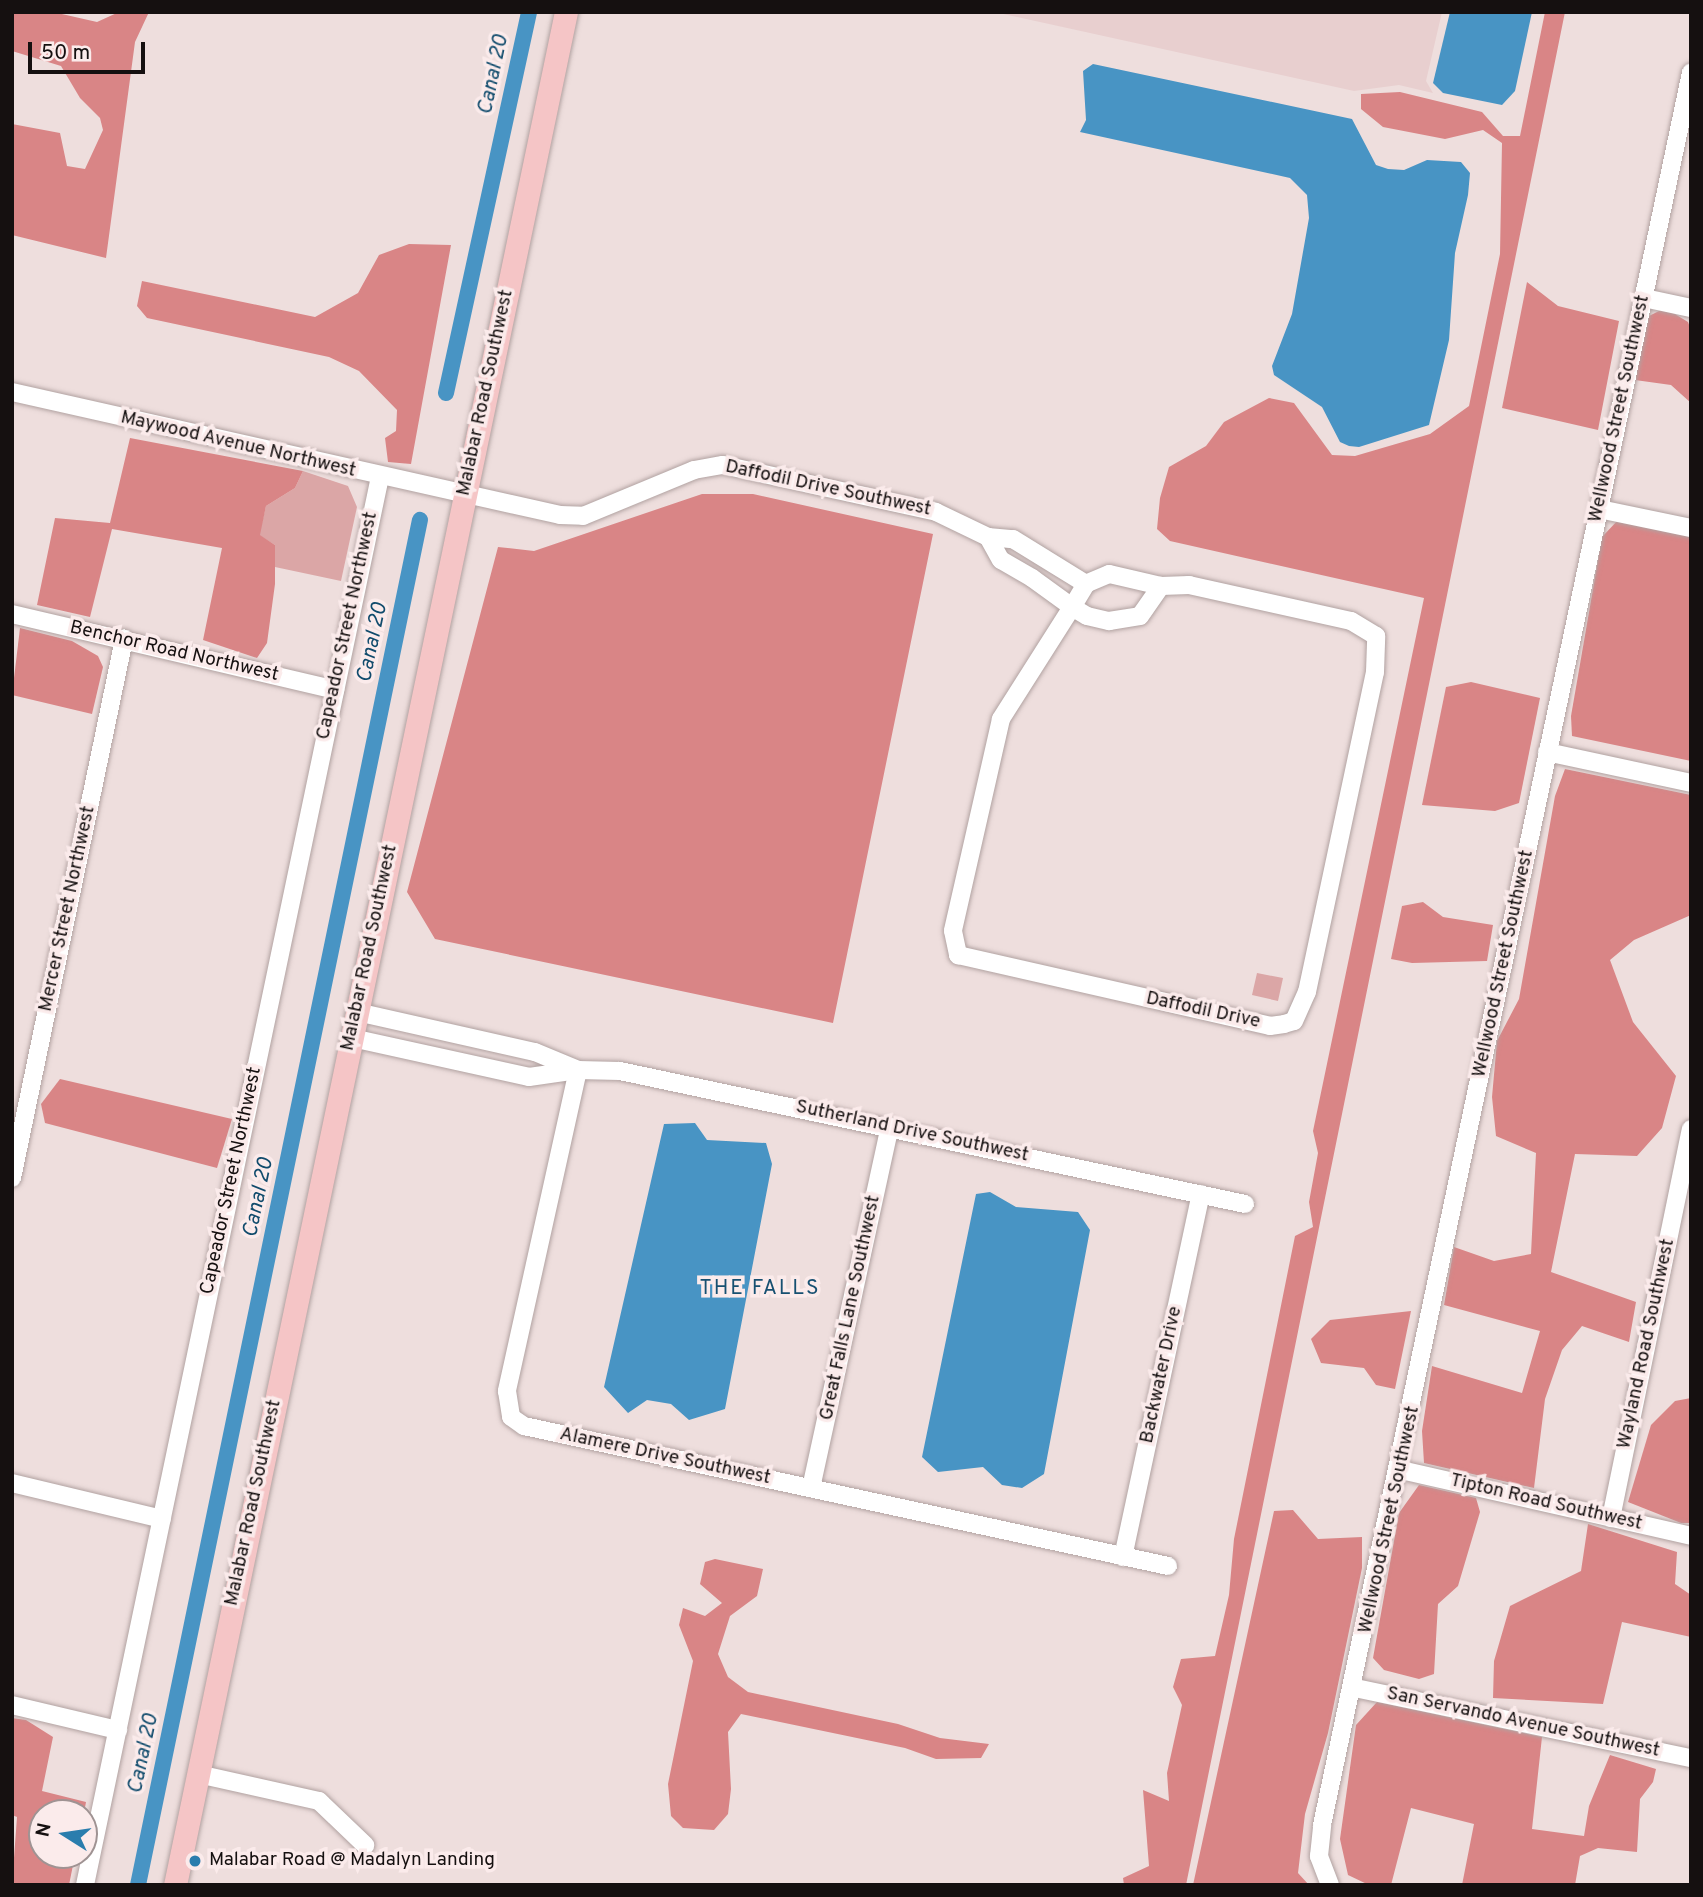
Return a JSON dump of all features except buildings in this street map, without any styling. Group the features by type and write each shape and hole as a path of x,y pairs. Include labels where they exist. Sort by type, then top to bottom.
{"main road":[{"name":"Malabar Road Southwest","path":"175,1885 566,12"}],"street":[{"name":"Wellwood Street Southwest","path":"1330,1885 1319,1856 1401,1470 1547,752 1690,79"},
{"path":"1644,298 1691,308"},
{"name":"Maywood Avenue Northwest","path":"12,392 380,477 465,493"},
{"name":"Daffodil Drive Southwest","path":"465,493 583,516 694,470 723,466 936,512 988,537 1013,539 1086,584"},
{"name":"Capeador Street Northwest","path":"85,1885 380,477"},
{"path":"1599,509 1691,528"},
{"name":"Daffodil Drive Southwest","path":"988,537 1001,560 1072,607"},
{"name":"Daffodil Drive","path":"1108,574 1161,586 1189,585 1351,621 1376,636 1376,672 1307,992 1294,1021 1284,1024 1270,1026 969,960 958,955 953,945 1001,719 1086,584 1108,574"},
{"path":"1072,607 1087,616 1124,620 1140,616 1161,586"},
{"name":"Benchor Road Northwest","path":"12,614 335,690"},
{"name":"Mercer Street Northwest","path":"12,1178 124,639"},
{"path":"1547,752 1691,783"},
{"name":"Sutherland Drive Southwest","path":"357,1012 536,1052 578,1070"},
{"name":"Sutherland Drive Southwest","path":"352,1038 529,1077 578,1070 620,1071 1245,1204"},
{"name":"Alamere Drive Southwest","path":"578,1070 507,1391 512,1417 524,1426 1168,1566"},
{"name":"Great Falls Lane Southwest","path":"811,1488 890,1127"},
{"name":"Wayland Road Southwest","path":"1611,1518 1691,1129"},
{"name":"Backwater Drive","path":"1123,1557 1201,1194"},
{"name":"Tipton Road Southwest","path":"1401,1470 1691,1536"},
{"path":"12,1483 162,1519"},
{"name":"San Servando Avenue Southwest","path":"1355,1688 1691,1758"},
{"path":"12,1705 118,1730"},
{"path":"198,1774 319,1801 365,1845"}],"shaded area":[{"path":"12,12 53,12 97,22 119,12 149,12 135,42 106,258 12,235 12,124 60,133 67,166 85,169 103,130 100,118 80,98 61,66 12,51"},
{"path":"994,12 1442,12 1426,81 1433,93 1399,85 1354,91"},
{"path":"1545,12 1565,12 1186,1885 1124,1885 1123,1878 1149,1866 1143,1790 1169,1801 1167,1773 1182,1705 1173,1687 1181,1659 1215,1656 1229,1595 1234,1539 1295,1236 1313,1227 1309,1202 1318,1153 1313,1131 1424,598 1170,541 1157,529 1160,498 1169,467 1206,446 1224,422 1269,398 1294,403 1332,455 1355,456 1430,434 1469,406 1500,254 1502,143 1483,130 1445,139 1383,127 1361,109 1361,94 1400,92 1482,112 1503,136 1520,136"},
{"path":"409,244 451,245 411,464 388,462 385,438 396,431 397,410 359,371 329,357 147,318 137,306 142,281 315,317 358,293 379,255"},
{"path":"1527,282 1558,306 1619,321 1598,430 1502,408"},
{"path":"1665,308 1688,322 1691,330 1691,403 1671,385 1635,380 1649,316"},
{"path":"130,438 303,471 295,488 266,506 260,535 275,545 275,584 267,643 257,658 203,640 222,548 112,529 90,617 37,605 55,518 110,523"},
{"path":"303,471 348,486 357,507 341,581 275,567 275,545 259,535 266,506 295,488"},
{"path":"702,494 753,494 933,534 833,1023 435,939 407,892 498,547 534,551"},
{"path":"1618,520 1691,534 1691,761 1572,736 1571,716 1602,537"},
{"path":"20,628 72,641 98,656 103,667 92,714 12,695"},
{"path":"1471,682 1540,698 1519,803 1495,811 1422,805 1446,687"},
{"path":"1565,769 1691,795 1691,915 1634,940 1610,960 1633,1022 1676,1076 1662,1128 1637,1156 1575,1154 1551,1272 1636,1302 1629,1342 1582,1326 1562,1350 1545,1399 1534,1488 1424,1463 1422,1431 1432,1366 1522,1393 1540,1331 1444,1305 1454,1247 1494,1261 1531,1254 1536,1153 1496,1136 1492,1097 1497,1041 1519,999 1555,796"},
{"path":"1423,902 1443,917 1493,925 1487,961 1412,963 1391,959 1402,906"},
{"path":"1257,973 1283,978 1278,1001 1252,995"},
{"path":"60,1079 232,1119 217,1168 45,1123 41,1104"},
{"path":"1411,1311 1395,1389 1376,1385 1364,1368 1321,1363 1311,1339 1330,1320"},
{"path":"1691,1398 1691,1523 1681,1523 1628,1502 1651,1425 1675,1401"},
{"path":"1419,1485 1476,1498 1480,1512 1458,1586 1438,1604 1434,1674 1419,1679 1384,1670 1373,1658 1399,1513"},
{"path":"1293,1510 1318,1539 1362,1537 1362,1568 1328,1733 1305,1814 1298,1873 1309,1885 1193,1885 1274,1511"},
{"path":"1588,1524 1677,1552 1675,1584 1691,1595 1691,1637 1622,1622 1603,1704 1493,1698 1494,1661 1510,1606 1581,1571"},
{"path":"715,1559 763,1569 757,1596 730,1616 718,1654 728,1677 748,1692 898,1724 940,1738 989,1744 981,1758 936,1759 905,1748 741,1714 728,1732 731,1789 728,1814 714,1830 683,1828 671,1816 668,1784 693,1661 679,1625 683,1608 705,1616 722,1603 700,1584 705,1562"},
{"path":"1377,1702 1542,1737 1532,1829 1584,1836 1589,1806 1610,1755 1656,1769 1653,1782 1640,1799 1637,1852 1598,1848 1580,1856 1575,1885 1462,1885 1474,1824 1411,1808 1391,1885 1369,1885 1348,1875 1340,1839 1356,1725"},
{"path":"12,1718 26,1720 53,1737 42,1791 74,1799 28,1799 28,1869 72,1869 69,1885 12,1885 17,1817 12,1815"}],"water":[{"path":"1450,12 1532,12 1515,91 1502,105 1443,93 1433,83"},
{"path":"1093,64 1352,119 1376,165 1388,169 1404,170 1427,160 1461,162 1470,173 1468,195 1455,253 1449,340 1429,425 1359,447 1349,446 1340,442 1322,407 1274,375 1272,366 1292,314 1309,218 1307,195 1290,178 1080,132 1086,120 1083,71"},
{"path":"695,1123 707,1140 766,1143 772,1164 725,1409 689,1420 671,1404 647,1400 628,1413 604,1387 664,1124"},
{"path":"990,1192 1016,1207 1078,1212 1090,1230 1044,1474 1022,1488 1002,1485 983,1467 938,1472 922,1457 976,1194"}],"waterway":[{"name":"Canal 20","path":"446,393 529,12"},
{"name":"Canal 20","path":"138,1885 420,520"}],"place":[{"name":"Malabar Road @ Madalyn Landing","path":"195,1861"}],"district":[{"name":"THE FALLS","path":"760,1289"}]}
